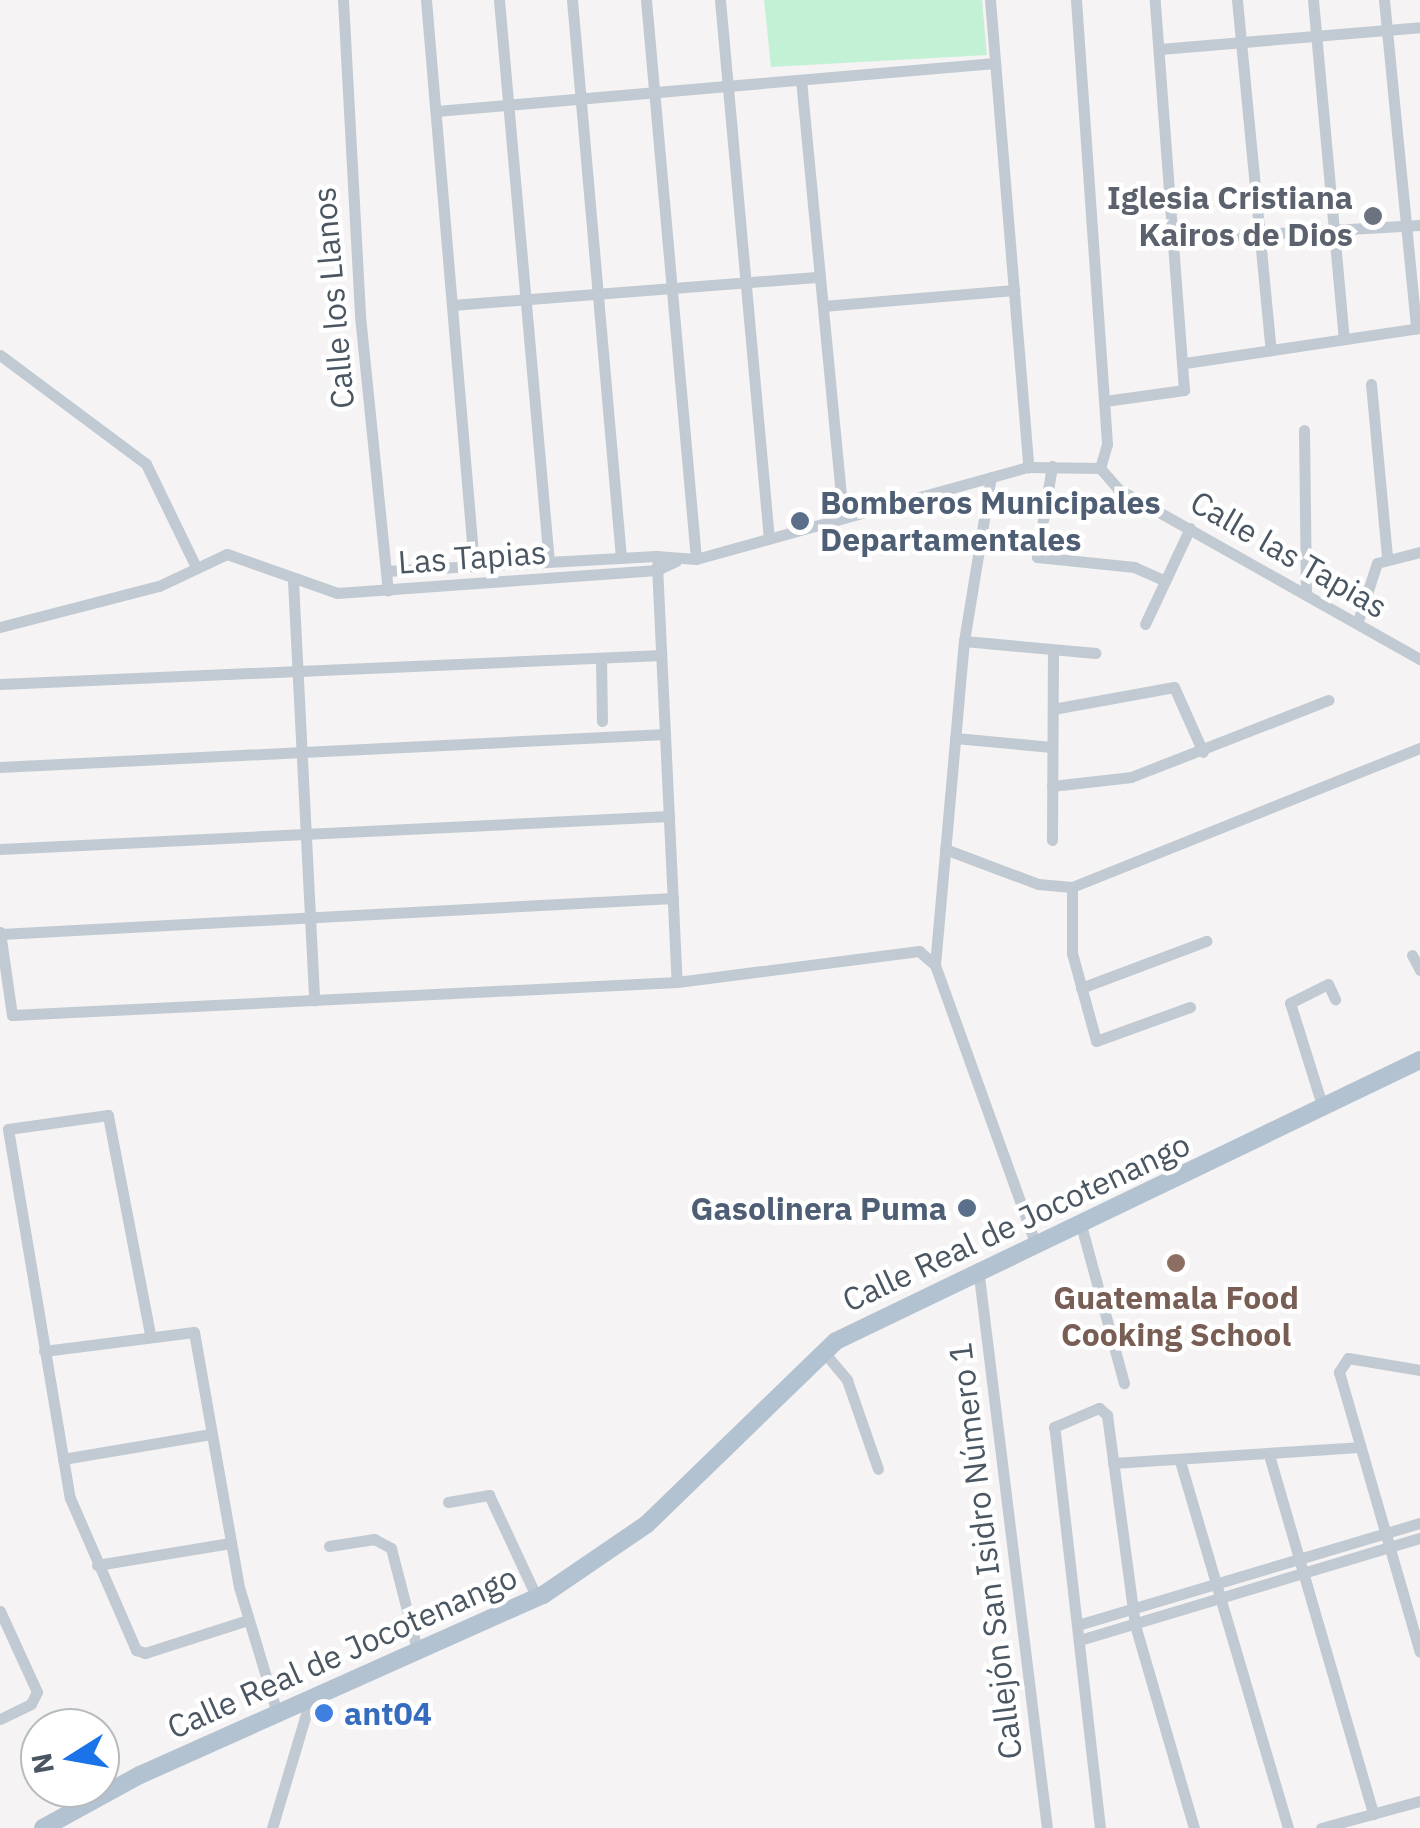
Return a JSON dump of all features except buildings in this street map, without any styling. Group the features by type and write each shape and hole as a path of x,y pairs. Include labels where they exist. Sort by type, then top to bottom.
{"main road":[{"name":"Calle Real de Jocotenango","path":"43,1828 140,1775 308,1704 537,1598 647,1524 824,1351 978,1268 1081,1225 1420,1061"}],"street":[{"name":"Calle los Llanos","path":"343,0 359,297 388,591"},
{"path":"426,0 474,566"},
{"path":"499,0 549,562"},
{"path":"572,0 621,558"},
{"path":"646,0 696,559"},
{"path":"720,0 742,281 769,539"},
{"path":"990,0 1028,468"},
{"path":"676,560 696,559 1028,468 1100,468 1107,444 1105,401 1076,0"},
{"path":"1105,401 1183,394 1185,362 1155,0"},
{"path":"1237,0 1270,350"},
{"path":"1314,0 1344,339"},
{"path":"1185,362 1418,328 1413,226 1384,0"},
{"path":"1160,49 1420,27"},
{"path":"436,111 995,63"},
{"path":"801,80 842,516"},
{"path":"1175,240 1413,226"},
{"path":"452,305 820,277"},
{"path":"822,306 1014,290"},
{"path":"0,355 146,464 196,567"},
{"path":"1371,384 1386,558"},
{"path":"1304,430 1306,590"},
{"path":"1052,466 1037,556 1134,567 1165,581"},
{"name":"Calle las Tapias","path":"1100,468 1118,489 1306,590 1420,659"},
{"path":"992,477 964,642 936,964 1036,1245"},
{"path":"1144,624 1190,528"},
{"path":"1358,621 1374,569 1386,558 1420,552"},
{"name":"Las Tapias","path":"0,626 159,586 227,554 293,581 337,592 657,570 676,560"},
{"name":"Las Tapias","path":"386,571 656,556 676,560"},
{"path":"656,556 678,982"},
{"path":"293,581 314,1000"},
{"path":"964,642 1054,653 1095,652"},
{"path":"1052,840 1054,653"},
{"path":"0,684 661,655"},
{"path":"601,658 602,721"},
{"path":"1053,709 1174,688 1203,752"},
{"path":"1052,786 1130,777 1203,752 1328,700"},
{"path":"0,767 665,734"},
{"path":"955,738 1052,747"},
{"path":"945,849 1038,884 1072,886 1420,748"},
{"path":"0,849 669,816"},
{"path":"1072,886 1072,953 1096,1041 1190,1007"},
{"path":"673,898 1,933 6,1008 12,1015 678,982 901,950 919,951 936,964"},
{"path":"1081,988 1206,942"},
{"path":"1412,955 1420,970"},
{"path":"1323,1108 1290,1003 1328,984 1336,998"},
{"path":"150,1334 108,1114 12,1127 5,1133 63,1459 76,1520 97,1565 140,1653 248,1620"},
{"path":"1081,1225 1124,1383"},
{"name":"Callejón San Isidro Número 1","path":"978,1268 1047,1828"},
{"path":"44,1351 150,1334 194,1332 230,1543 248,1620 278,1716"},
{"path":"824,1351 852,1391 878,1469"},
{"path":"1420,1370 1340,1362 1358,1447 1420,1652"},
{"path":"1100,1828 1083,1639 1055,1423 1104,1410 1134,1618 1194,1828"},
{"path":"63,1459 212,1434"},
{"path":"1113,1463 1358,1447"},
{"path":"1270,1455 1373,1814"},
{"path":"1180,1461 1216,1594 1288,1828"},
{"path":"448,1502 490,1497 537,1598"},
{"path":"1389,1544 1420,1523"},
{"path":"1083,1639 1134,1618 1420,1538"},
{"path":"329,1546 374,1539 391,1548 418,1653"},
{"path":"97,1565 230,1543"},
{"path":"0,1610 37,1692 31,1704 0,1719"},
{"path":"1081,1624 1134,1618"},
{"path":"272,1828 308,1704"},
{"path":"1320,1828 1420,1801"}],"green space":[{"path":"764,0 982,0 987,55 771,67"}],"place":[{"name":"Iglesia Cristiana Kairos de Dios","path":"1373,216"},
{"name":"Bomberos Municipales Departamentales","path":"800,521"},
{"name":"Gasolinera Puma","path":"967,1208"},
{"name":"Guatemala Food Cooking School","path":"1176,1263"},
{"name":"ant04","path":"324,1713"}]}
